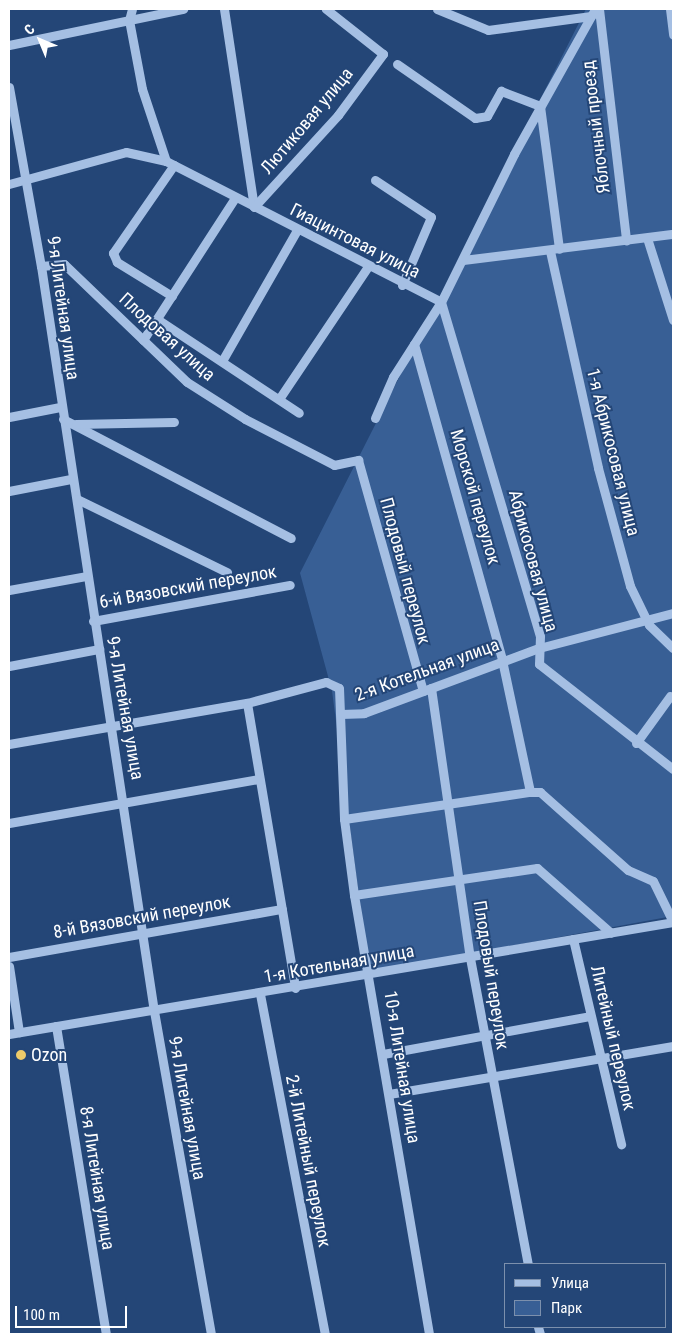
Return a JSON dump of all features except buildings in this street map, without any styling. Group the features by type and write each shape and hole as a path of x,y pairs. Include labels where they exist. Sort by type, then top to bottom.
{"street":[{"path":"132,9 129,20 142,89 170,163 113,253 117,262 172,296"},
{"path":"9,45 183,9"},
{"path":"224,9 254,207"},
{"name":"Лютиковая улица","path":"254,207 338,115 383,54 326,9"},
{"path":"438,9 488,30 595,11"},
{"path":"670,9 673,35"},
{"path":"376,418 414,344 441,302 540,106 595,11"},
{"name":"Яблочный проезд","path":"595,11 626,240"},
{"path":"397,64 475,118 487,116 501,91 540,106"},
{"name":"9-я Литейная улица","path":"9,87 11,124 27,179 41,266 71,479 77,499 93,621 113,726 145,934 154,1011 212,1334"},
{"name":"1-я Абрикосовая улица","path":"540,106 555,250 598,468 630,586 646,619 673,648"},
{"name":"Гиацинтовая улица","path":"9,184 126,152 170,163 367,268 441,302"},
{"path":"375,180 431,217 402,285"},
{"path":"143,340 236,198"},
{"path":"222,361 297,230"},
{"path":"463,260 673,234"},
{"path":"647,238 673,320"},
{"name":"Плодовая улица","path":"41,266 64,264 187,382 245,419 334,465 358,460"},
{"path":"279,400 367,268"},
{"name":"Абрикосовая улица","path":"441,302 540,636 540,667 673,770"},
{"path":"157,319 299,413"},
{"name":"Морской переулок","path":"414,344 502,660 530,792"},
{"path":"9,416 60,407"},
{"path":"63,419 291,538"},
{"path":"73,424 174,422"},
{"name":"Плодовый переулок","path":"358,460 427,689 451,804 470,958 528,1263"},
{"path":"9,491 71,479"},
{"path":"77,499 227,572"},
{"path":"9,590 86,576"},
{"name":"6-й Вязовский переулок","path":"93,621 290,585"},
{"name":"2-я Котельная улица","path":"9,744 246,704 326,682 339,688 341,714 364,712 539,648 646,619 673,614"},
{"path":"9,666 99,649"},
{"path":"636,743 670,696"},
{"path":"246,704 296,988"},
{"name":"10-я Литейная улица","path":"341,714 344,819 354,895 371,975 429,1334"},
{"path":"9,822 124,800 259,779"},
{"path":"344,819 540,792 628,870 653,881 673,922"},
{"path":"354,895 536,868 611,933"},
{"name":"8-й Вязовский переулок","path":"9,957 282,909"},
{"name":"1-я Котельная улица","path":"9,1034 296,988 673,922"},
{"name":"Литейный переулок","path":"574,939 620,1144"},
{"path":"9,966 19,1032"},
{"name":"2-й Литейный переулок","path":"260,994 325,1334"},
{"path":"383,1054 590,1016"},
{"name":"8-я Литейная улица","path":"56,1026 106,1334"},
{"path":"389,1094 673,1046"}],"green space":[{"path":"586,9 673,9 673,916 369,972 332,691 300,573"}],"place":[{"name":"Ozon","path":"21,1055"}]}
